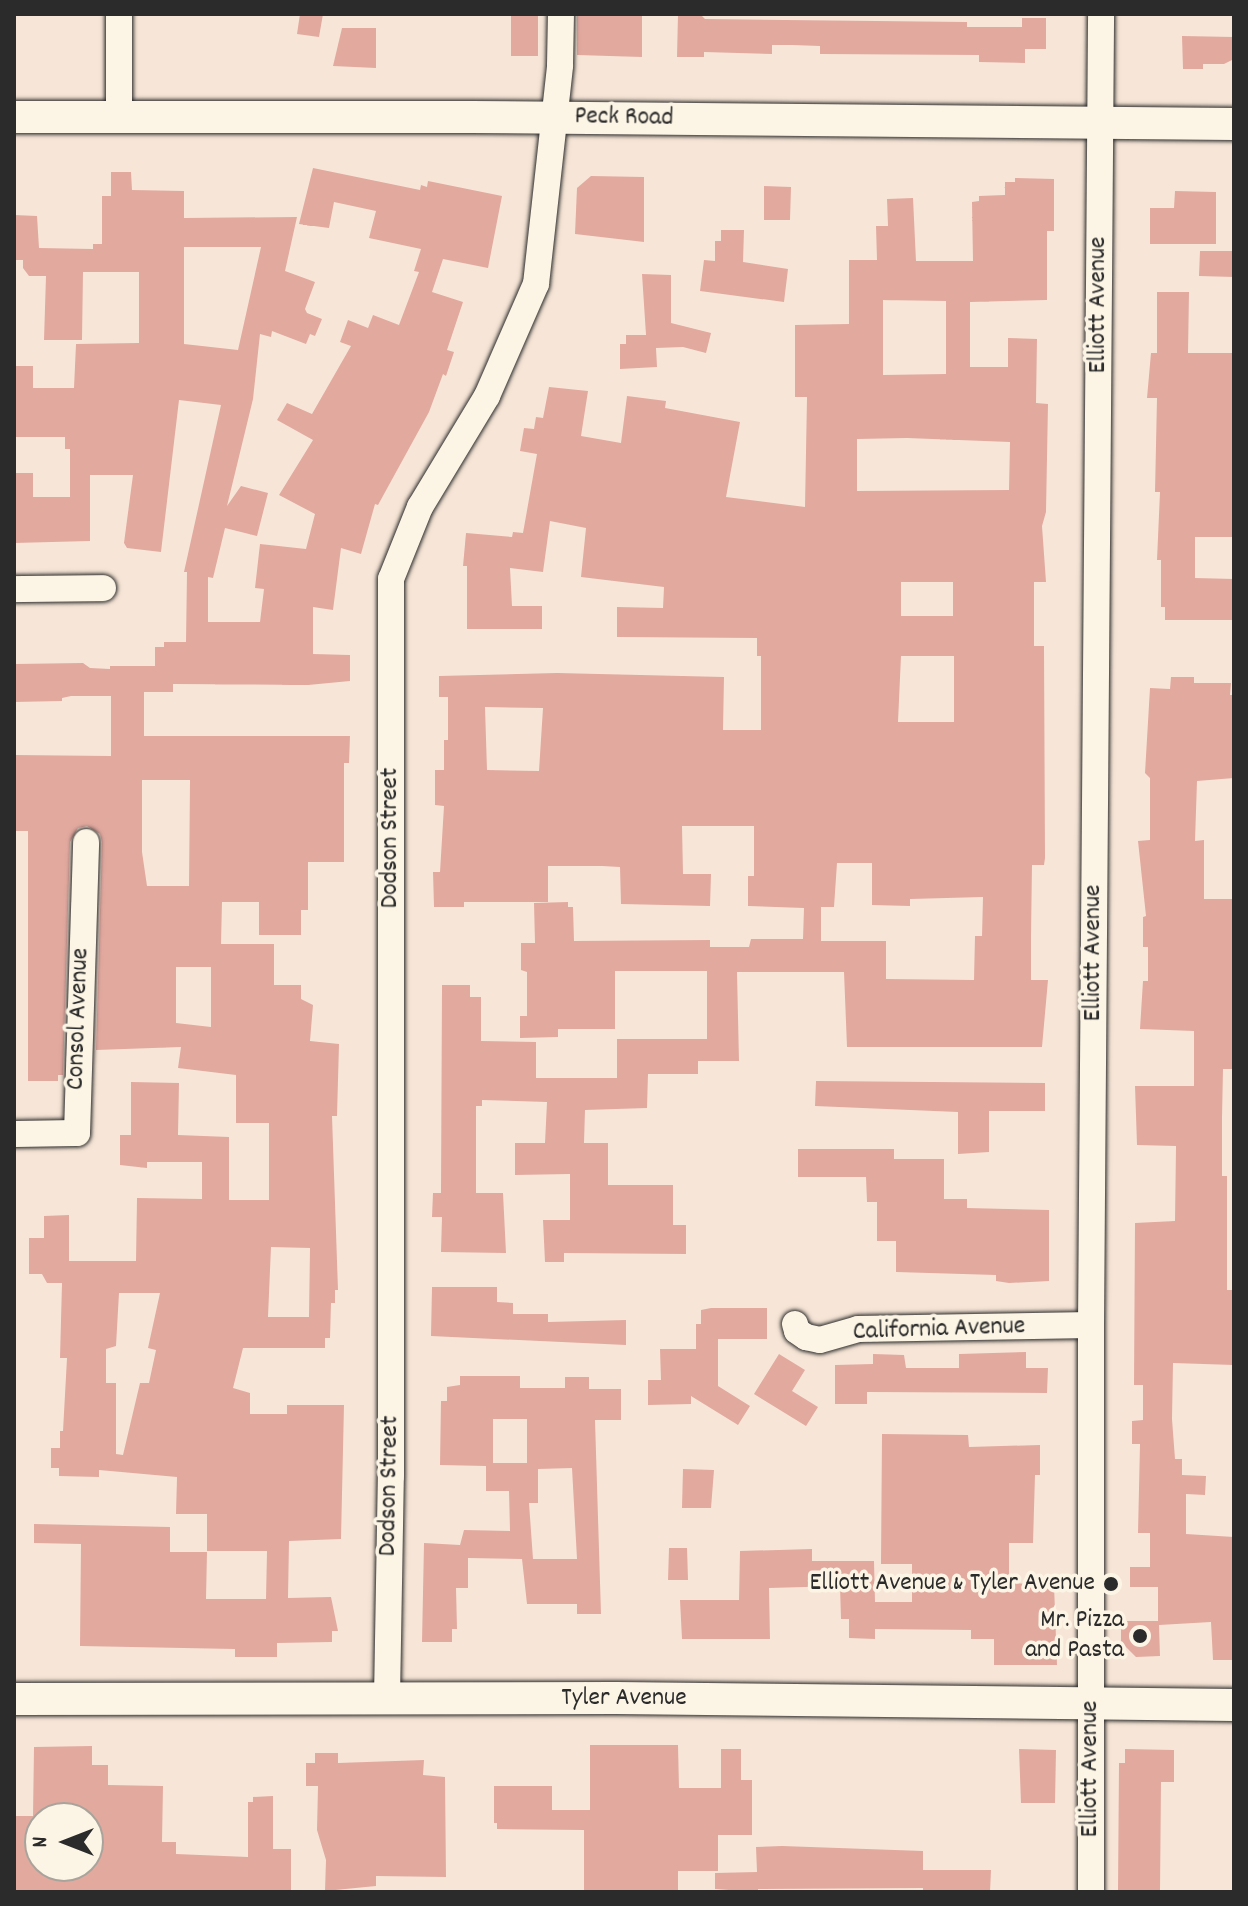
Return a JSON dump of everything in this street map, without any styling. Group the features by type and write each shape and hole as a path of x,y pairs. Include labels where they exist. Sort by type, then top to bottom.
{"main road":[{"name":"Peck Road","path":"14,117 1234,124"},
{"name":"Tyler Avenue","path":"14,1699 387,1698 1234,1705"}],"street":[{"path":"119,14 119,117"},
{"name":"Dodson Street","path":"387,1698 391,1476 391,579 420,507 487,396 536,284 560,65 561,14"},
{"name":"Elliott Avenue","path":"1091,1892 1091,1325 1101,14"},
{"path":"14,589 103,588"},
{"name":"Consol Avenue","path":"14,1134 77,1133 86,842"},
{"name":"California Avenue","path":"795,1324 797,1331 806,1337 820,1340 858,1329 1091,1325"}],"building":[{"path":"300,14 323,14 319,37 297,34"},
{"path":"511,14 538,14 538,56 511,56"},
{"path":"577,14 642,14 642,57 577,55"},
{"path":"678,14 700,14 705,19 967,22 967,27 1022,27 1022,18 1046,18 1046,49 1025,49 1025,63 979,62 979,55 820,54 820,46 792,45 772,45 772,54 704,52 704,57 677,57"},
{"path":"342,28 376,28 376,68 333,66"},
{"path":"1182,36 1234,37 1234,59 1224,64 1203,64 1203,69 1183,69"},
{"path":"313,168 420,190 421,185 427,187 428,181 502,196 488,268 443,259 432,292 463,302 447,350 454,352 446,376 443,374 429,412 378,505 375,504 361,554 341,548 333,610 313,607 313,654 350,655 350,681 308,685 173,684 173,692 144,692 144,736 350,736 349,763 344,763 344,862 308,862 308,910 301,910 301,935 259,935 259,902 222,902 221,944 274,944 274,985 301,985 301,999 313,1005 310,1041 339,1044 337,1116 332,1116 338,1290 335,1290 335,1303 331,1303 330,1338 325,1338 325,1348 243,1348 233,1388 250,1393 250,1414 287,1414 287,1405 344,1405 341,1539 289,1541 288,1598 331,1597 338,1631 332,1631 332,1642 277,1643 277,1657 235,1657 235,1649 80,1646 81,1544 34,1543 34,1524 170,1527 170,1552 207,1552 206,1599 266,1599 267,1551 207,1551 207,1514 176,1514 177,1477 99,1470 99,1477 59,1476 59,1468 51,1468 51,1448 60,1448 60,1431 63,1431 67,1358 60,1358 62,1283 47,1283 42,1274 29,1274 29,1238 44,1238 44,1216 69,1215 69,1261 136,1261 137,1198 202,1199 202,1162 147,1162 147,1168 120,1165 120,1135 131,1135 131,1082 179,1083 178,1135 229,1137 229,1200 269,1200 269,1123 236,1123 236,1075 178,1068 181,1047 96,1050 102,842 100,834 87,826 78,828 70,842 63,1075 58,1075 58,1081 28,1081 28,831 14,831 14,755 111,756 111,696 71,696 62,698 62,701 14,702 14,664 83,663 90,668 110,669 110,666 155,666 155,647 164,647 164,642 186,642 187,572 184,572 221,405 179,400 161,552 127,548 124,543 133,475 90,475 90,541 14,543 14,473 33,473 33,497 70,497 70,449 65,449 65,437 14,437 14,366 33,366 33,388 74,388 76,344 139,343 139,272 83,272 82,340 44,340 46,276 29,276 23,268 23,260 14,260 14,215 37,216 39,248 93,249 93,244 102,244 102,196 111,196 111,172 131,172 132,190 184,191 184,218 297,217 285,271 315,282 305,309 307,313 322,319 315,336 310,334 306,344 272,331 271,337 260,334 253,399 227,506 241,486 268,493 257,536 225,528 213,578 208,577 208,622 260,622 264,589 255,588 260,544 306,549 315,514 279,495 313,440 277,420 287,403 312,414 351,346 340,342 348,320 368,328 373,315 399,325 419,272 414,271 421,249 369,238 376,211 334,202 329,228 299,224","holes":["184,247 261,247 238,350 184,344","142,780 190,780 189,886 147,886 142,852","176,967 211,967 211,1027 176,1023","271,1247 310,1248 309,1317 268,1317","119,1293 160,1293 148,1348 156,1350 149,1383 140,1383 123,1455 116,1454 116,1383 106,1383 106,1349 116,1346"]},
{"path":"591,176 644,177 644,242 575,234 577,188"},
{"path":"1015,178 1054,179 1054,231 1047,231 1047,300 970,302 970,367 1008,367 1008,338 1037,339 1036,403 1048,404 1046,512 1042,526 1046,582 1034,582 1034,646 1044,646 1045,858 1044,865 1032,865 1031,980 1048,980 1042,1047 847,1047 844,972 737,972 739,1061 698,1061 698,1074 648,1074 647,1108 585,1110 584,1143 608,1143 608,1185 673,1185 673,1225 686,1225 686,1254 564,1253 564,1262 545,1262 543,1220 570,1220 570,1174 515,1175 515,1143 545,1143 547,1102 482,1100 482,1106 476,1106 476,1193 503,1193 506,1253 441,1252 442,1217 432,1217 433,1193 441,1193 442,985 470,985 470,997 481,997 481,1041 536,1042 536,1078 617,1078 617,1039 707,1039 707,971 615,971 615,1029 558,1029 558,1037 520,1038 520,1016 527,1016 527,972 521,970 521,943 535,943 534,903 568,902 568,907 573,907 574,941 710,940 710,947 749,947 751,939 803,939 804,908 748,906 748,876 754,876 754,826 682,826 683,874 711,874 710,906 621,904 620,867 548,866 548,902 464,902 464,907 434,907 433,872 440,872 444,806 435,805 435,770 444,770 444,740 448,740 448,697 439,697 439,676 557,673 724,677 723,730 761,730 761,656 757,656 757,638 617,637 617,607 663,608 664,587 581,577 586,528 550,521 543,572 510,568 512,606 542,606 542,629 467,629 467,566 463,566 466,533 512,537 513,532 523,533 537,454 520,451 524,428 534,429 536,417 543,418 549,387 588,391 581,436 621,443 627,396 666,401 665,408 740,422 726,497 805,507 807,397 795,397 795,325 849,324 849,260 877,260 876,226 888,226 887,199 913,198 916,261 973,261 972,202 979,201 979,196 1005,195 1005,182 1015,182","holes":["883,300 946,301 946,374 883,375","857,439 1010,442 1009,490 857,491","901,582 953,582 953,616 901,616","901,656 954,656 954,722 898,722","485,707 543,708 539,771 487,770","837,863 872,863 872,905 910,906 910,899 983,897 982,936 975,936 974,980 886,979 886,941 821,941 821,907 834,907"]},
{"path":"764,186 791,187 790,220 764,220"},
{"path":"1175,191 1216,192 1216,244 1150,244 1150,208 1174,208"},
{"path":"721,230 744,230 743,262 788,269 784,302 700,291 704,260 715,261 715,241 721,241"},
{"path":"1200,251 1234,251 1234,277 1199,276"},
{"path":"642,274 671,275 671,323 711,333 706,353 683,347 656,348 657,367 620,369 620,344 626,344 626,335 646,335"},
{"path":"1157,292 1189,292 1188,353 1234,353 1234,537 1195,537 1195,578 1234,579 1234,620 1165,620 1165,607 1161,607 1161,560 1157,560 1160,492 1155,492 1157,398 1147,398 1151,353 1157,353"},
{"path":"1171,677 1194,677 1194,683 1231,683 1230,695 1234,695 1234,778 1197,781 1195,841 1204,840 1204,899 1234,899 1234,1069 1223,1069 1222,1176 1227,1176 1227,1290 1234,1290 1234,1365 1173,1363 1172,1419 1175,1459 1182,1459 1182,1475 1206,1476 1205,1495 1186,1494 1186,1534 1234,1537 1232,1660 1213,1660 1211,1622 1159,1625 1160,1656 1136,1657 1121,1642 1121,1621 1158,1621 1158,1587 1130,1587 1130,1567 1150,1567 1150,1533 1138,1533 1140,1444 1132,1444 1132,1421 1143,1420 1143,1385 1134,1385 1135,1223 1175,1221 1176,1146 1137,1145 1135,1086 1194,1086 1194,1031 1140,1029 1143,981 1148,981 1148,947 1143,947 1143,917 1146,916 1138,841 1150,840 1150,778 1145,773 1150,688 1170,689"},
{"path":"816,1081 1045,1083 1045,1111 989,1111 989,1152 958,1154 958,1112 815,1106"},
{"path":"798,1149 894,1149 894,1159 944,1159 944,1199 967,1199 967,1208 1049,1210 1049,1281 1009,1283 996,1281 996,1275 896,1272 896,1241 877,1241 877,1202 867,1202 866,1177 798,1177"},
{"path":"432,1287 497,1287 497,1302 513,1303 513,1314 548,1314 548,1322 626,1320 626,1345 431,1336"},
{"path":"767,1308 767,1339 718,1339 718,1386 750,1406 738,1425 691,1396 691,1404 648,1405 648,1380 661,1380 660,1349 696,1349 696,1324 701,1324 701,1310"},
{"path":"1026,1352 1026,1368 1048,1368 1047,1393 867,1392 867,1404 835,1404 835,1365 873,1364 873,1354 904,1355 906,1368 959,1368 959,1354"},
{"path":"779,1354 805,1370 792,1391 818,1407 806,1426 754,1394"},
{"path":"460,1376 520,1376 520,1388 565,1388 565,1377 589,1377 589,1389 621,1389 621,1420 595,1420 601,1614 577,1614 577,1604 527,1604 522,1559 468,1558 468,1588 456,1588 457,1629 452,1629 452,1642 422,1642 424,1543 460,1545 464,1530 510,1531 509,1491 486,1491 486,1466 440,1465 441,1401 447,1401 447,1387 460,1385","holes":["493,1419 527,1419 527,1463 493,1463","572,1468 577,1559 533,1559 529,1503 538,1503 538,1469"]},
{"path":"882,1434 968,1435 969,1447 1040,1445 1040,1475 1035,1475 1033,1543 1009,1543 1009,1583 1054,1585 1057,1665 994,1665 994,1639 971,1639 971,1630 875,1629 875,1639 849,1638 849,1619 841,1619 840,1586 769,1588 770,1639 682,1639 680,1600 739,1600 740,1551 812,1549 812,1561 874,1561 875,1602 912,1602 912,1564 881,1564"},
{"path":"683,1469 714,1470 711,1508 682,1508"},
{"path":"669,1548 687,1548 688,1580 668,1580"},
{"path":"590,1745 678,1745 679,1788 721,1788 721,1749 741,1749 741,1780 752,1780 752,1835 718,1835 718,1871 678,1871 678,1892 584,1892 584,1830 497,1829 497,1823 494,1823 494,1786 552,1786 552,1810 590,1810"},
{"path":"92,1746 92,1765 108,1765 108,1785 163,1786 162,1842 176,1842 176,1854 248,1857 248,1802 253,1802 253,1797 273,1796 273,1849 291,1849 291,1890 14,1892 14,1816 24,1816 24,1882 104,1882 104,1802 33,1802 34,1747"},
{"path":"1019,1749 1056,1750 1055,1803 1021,1803"},
{"path":"1125,1749 1174,1750 1174,1782 1161,1782 1160,1892 1118,1892 1119,1763 1125,1763"},
{"path":"315,1753 338,1753 338,1763 424,1760 423,1775 445,1777 446,1877 376,1876 376,1886 325,1891 326,1860 317,1830 318,1786 306,1786 306,1763 315,1763"},
{"path":"756,1847 923,1851 923,1870 991,1870 990,1892 923,1892 923,1888 758,1889 758,1892 715,1889 715,1873 757,1872"}],"place":[{"name":"Elliott Avenue & Tyler Avenue","path":"1111,1584"},
{"name":"Mr. Pizza and Pasta","path":"1140,1636"}]}
